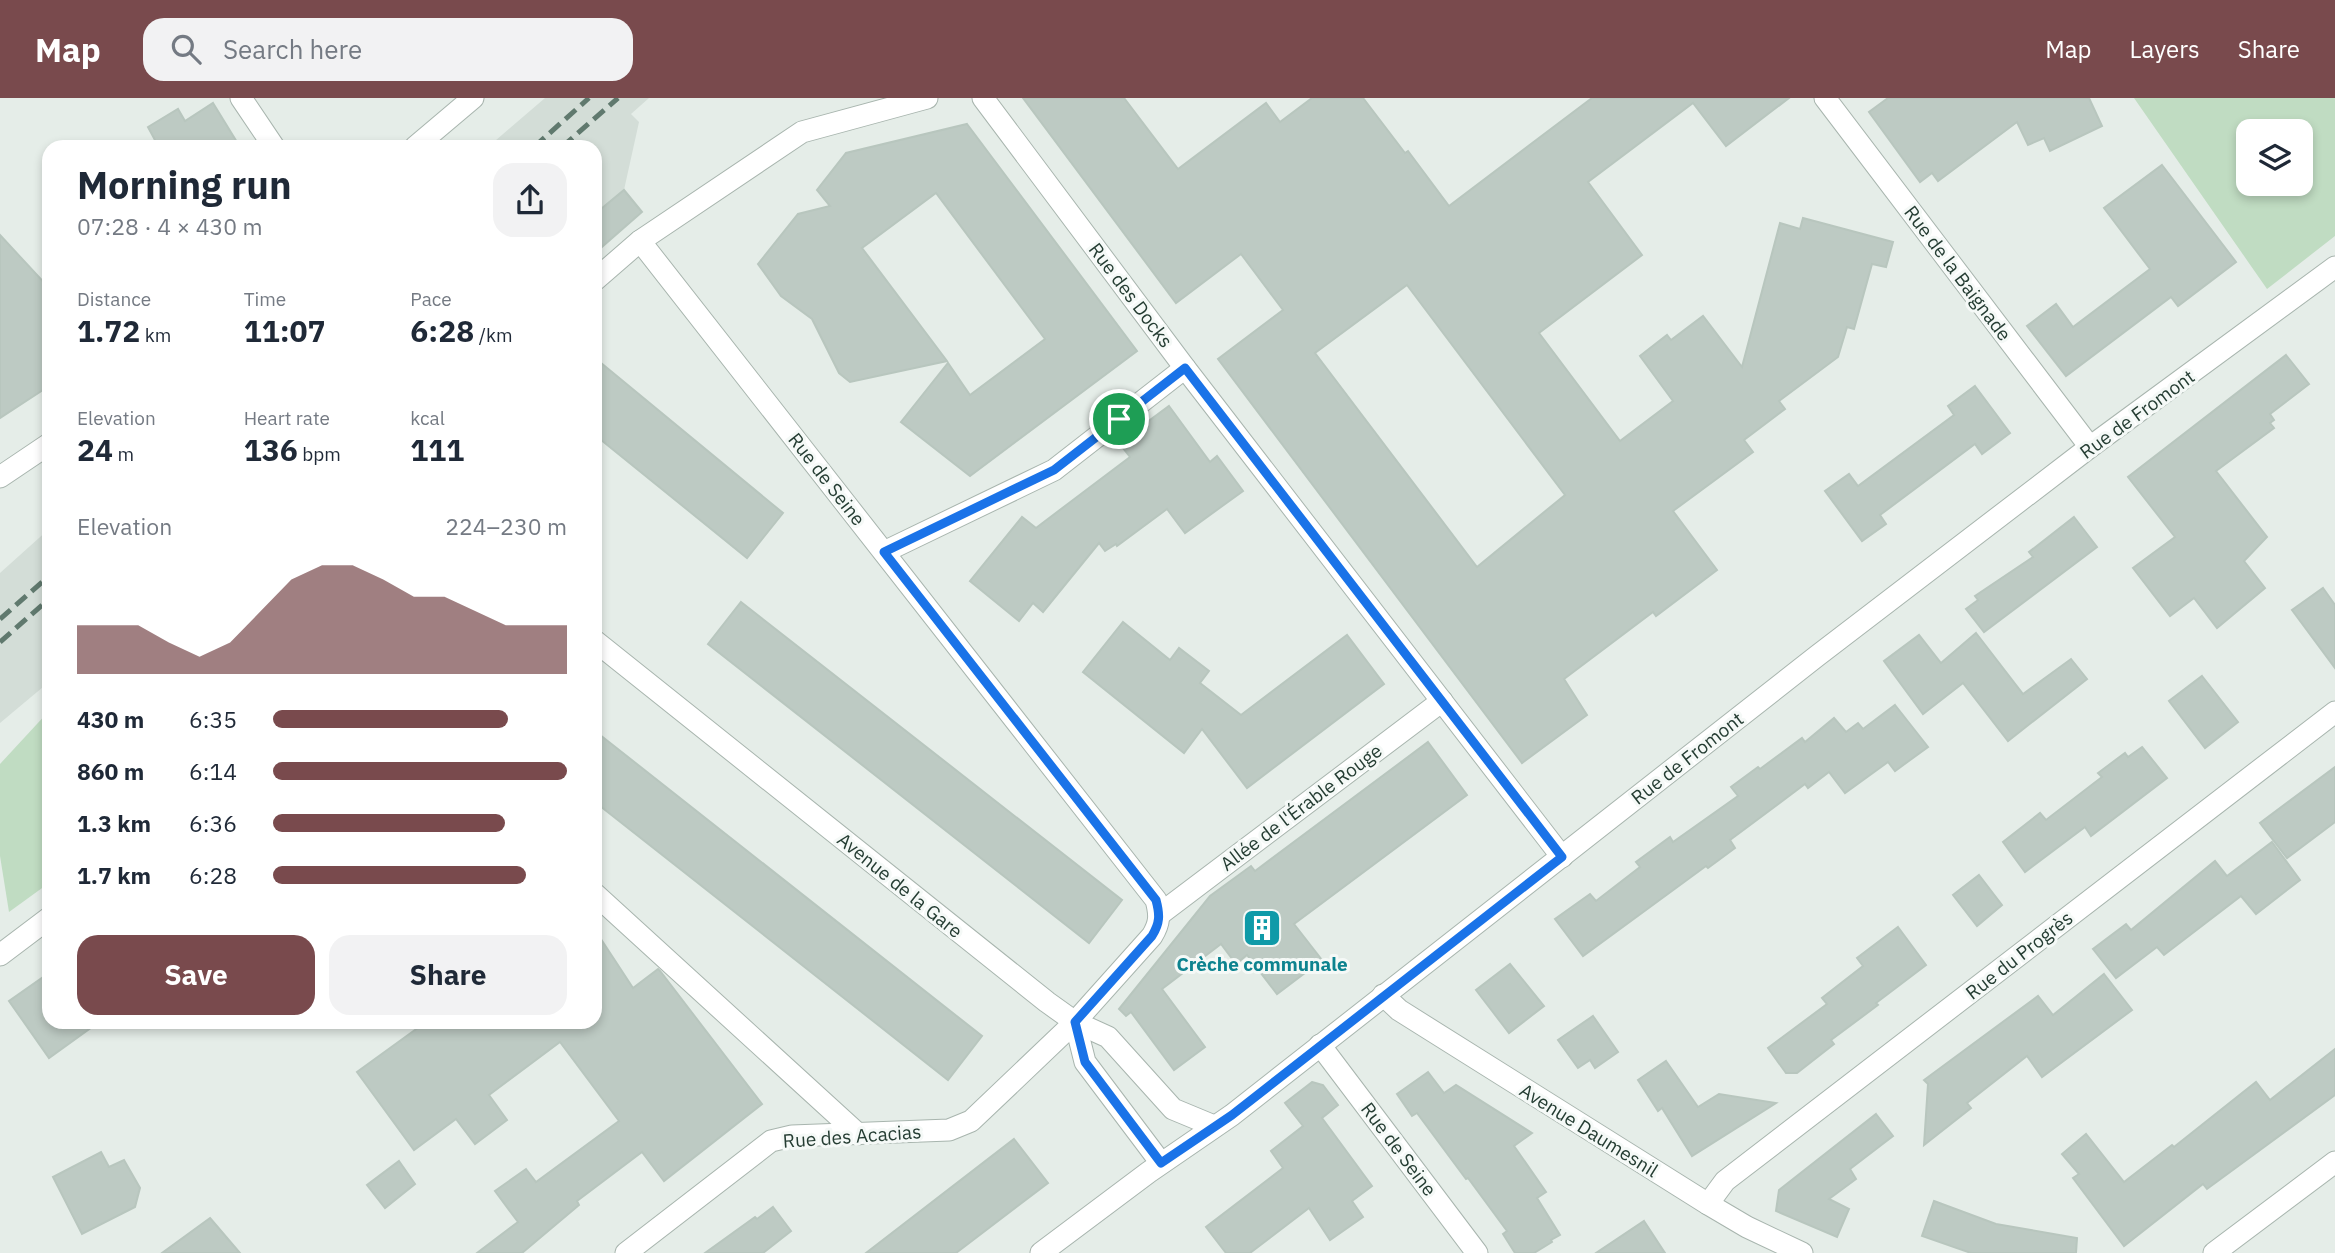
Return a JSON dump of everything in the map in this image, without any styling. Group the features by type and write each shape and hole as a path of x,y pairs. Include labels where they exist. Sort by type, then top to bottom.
{"street":[{"path":"241,98 269,140"},
{"path":"423,140 473,98"},
{"path":"602,274 640,241 802,132 928,98"},
{"name":"Rue des Docks","path":"983,98 1185,368 1562,857"},
{"name":"Rue de la Baignade","path":"1825,98 2090,447"},
{"name":"Rue de Seine","path":"640,241 1148,889 1156,900 1160,914"},
{"name":"Rue de Fromont","path":"1041,1253 1161,1163 1232,1115 1817,656 2090,447 2335,267"},
{"path":"884,552 1054,470 1185,368"},
{"path":"0,477 42,449"},
{"name":"Avenue de la Gare","path":"602,647 1075,1022"},
{"name":"Allée de l'Érable Rouge","path":"1160,914 1442,701"},
{"name":"Rue du Progrès","path":"1708,1204 1725,1181 2335,712"},
{"path":"602,900 858,1134"},
{"path":"1075,1022 1152,936 1160,914"},
{"path":"0,954 42,923"},
{"name":"Avenue Daumesnil","path":"1383,995 1399,1010 1708,1204 1747,1227 1802,1253"},
{"path":"1075,1022 1108,1037 1173,1109 1214,1126"},
{"path":"1075,1022 1085,1062 1161,1163"},
{"name":"Rue des Acacias","path":"626,1253 771,1141 792,1136 949,1130 971,1121 1075,1022"},
{"name":"Rue de Seine","path":"1320,1045 1478,1253"},
{"path":"2214,1253 2335,1162"}],"shaded area":[{"path":"545,98 649,98 631,114 639,122 624,190 642,212 602,247 602,140 496,140"},
{"path":"42,535 42,688 0,723 0,573"}],"green space":[{"path":"2134,98 2335,98 2335,236 2267,289"},
{"path":"42,719 42,888 9,912 0,856 0,764"}],"building":[{"path":"1023,98 1124,98 1178,169 1266,103 1280,122 1312,98 1363,98 1405,153 1408,151 1449,206 1592,98 1789,98 1726,146 1693,103 1588,182 1642,255 1539,333 1620,441 1673,401 1640,356 1667,335 1671,340 1703,316 1742,367 1780,223 1800,229 1803,218 1893,242 1886,267 1872,264 1854,329 1847,327 1838,357 1779,401 1785,409 1744,440 1753,452 1673,511 1717,570 1656,616 1653,612 1564,679 1587,715 1522,763 1218,359 1283,310 1241,254 1176,303","holes":["1407,285 1565,495 1477,567 1315,353"]},
{"path":"1888,98 2089,98 2102,126 2050,151 2044,138 2028,145 2017,122 1938,181 1932,173 1920,182 1869,112"},
{"path":"213,103 236,140 155,140 148,127 178,109 185,121"},
{"path":"967,124 1137,351 970,476 901,422 948,363 970,395 1045,339 936,193 862,248 947,361 850,382 839,373 812,319 781,296 758,264 798,214 830,206 817,190 846,153"},
{"path":"2162,165 2236,262 2178,306 2171,297 2066,376 2027,326 2056,304 2073,327 2150,269 2104,208"},
{"path":"624,190 642,212 602,247 602,208"},
{"path":"0,235 42,280 42,391 0,418"},
{"path":"2286,355 2309,384 2270,414 2274,420 2270,423 2274,428 2216,471 2267,537 2244,561 2265,588 2217,628 2194,598 2170,616 2133,568 2175,537 2128,477"},
{"path":"602,364 783,513 747,558 602,441"},
{"path":"1975,386 2010,433 1982,454 1975,444 1880,515 1886,524 1862,541 1825,491 1849,474 1858,486 1954,415 1948,406"},
{"path":"1169,406 1210,462 1217,456 1243,491 1185,533 1167,509 1117,546 1116,544 1105,551 1099,543 1043,612 1033,603 1019,621 970,581 1022,517 1036,528 1130,457 1119,443"},
{"path":"2074,517 2097,547 1984,632 1966,609 1978,600 1975,596 2033,557 2029,552"},
{"path":"2323,588 2335,605 2335,668 2292,610"},
{"path":"741,602 1122,900 1089,943 708,644"},
{"path":"1123,622 1170,660 1179,648 1209,671 1200,683 1241,715 1347,635 1384,684 1247,788 1202,729 1184,753 1083,672"},
{"path":"1976,633 2023,694 2071,659 2087,679 2008,741 1963,683 1923,714 1884,661 1919,635 1941,663"},
{"path":"2202,676 2238,722 2205,748 2169,701"},
{"path":"1895,705 1928,747 1895,771 1888,762 1845,793 1829,772 1808,788 1805,784 1730,840 1735,848 1708,868 1706,866 1583,956 1555,919 1590,894 1596,901 1640,867 1636,862 1670,837 1673,842 1738,796 1731,787 1802,738 1805,742 1834,718 1846,732 1858,723 1863,729"},
{"path":"602,737 982,1036 948,1080 602,808"},
{"path":"1428,742 1467,795 1294,924 1322,960 1277,994 1247,955 1236,964 1221,944 1162,989 1205,1047 1174,1070 1131,1012 1126,1016 1119,1009 1210,896 1251,866 1255,871"},
{"path":"2142,747 2167,778 2091,836 2085,827 2025,872 2003,842 2040,813 2046,820 2102,777 2098,773 2125,753 2128,757"},
{"path":"2335,767 2335,822 2287,858 2260,823"},
{"path":"2272,842 2300,880 2256,914 2241,896 2164,955 2157,947 2116,978 2093,949 2126,924 2131,930 2215,861 2227,876"},
{"path":"1979,875 2002,905 1977,926 1953,895"},
{"path":"1898,927 1926,965 1831,1040 1834,1044 1797,1073 1786,1073 1768,1048 1827,1004 1822,998 1863,966 1857,958"},
{"path":"602,941 633,988 658,969 660,971 762,1104 664,1181 642,1152 577,1201 579,1205 522,1253 477,1253 518,1222 495,1191 526,1169 536,1182 619,1121 560,1042 489,1095 507,1120 475,1144 456,1119 414,1150 357,1072 416,1029 602,1029"},
{"path":"1510,964 1544,1006 1509,1033 1476,990"},
{"path":"2104,974 2132,1010 2042,1077 2027,1056 1967,1103 1971,1108 1924,1145 1928,1084 1924,1080 2038,996 2053,1015"},
{"path":"42,978 42,1029 89,1029 49,1058 9,1001"},
{"path":"1593,1016 1618,1052 1595,1068 1590,1060 1578,1068 1558,1040"},
{"path":"2335,1049 2335,1095 2207,1189 2203,1184 2124,1246 2073,1178 2079,1174 2062,1154 2086,1134 2124,1182 2172,1145 2174,1147 2256,1082 2270,1100"},
{"path":"1666,1061 1698,1107 1719,1094 1776,1103 1692,1156 1662,1108 1658,1111 1638,1080"},
{"path":"1428,1072 1444,1093 1456,1085 1532,1133 1514,1146 1546,1192 1537,1198 1560,1235 1551,1240 1552,1242 1534,1253 1515,1253 1503,1234 1507,1231 1468,1178 1466,1179 1417,1113 1412,1116 1397,1094"},
{"path":"1312,1082 1323,1085 1338,1105 1322,1118 1372,1186 1352,1201 1363,1217 1330,1240 1309,1208 1250,1253 1226,1253 1206,1227 1283,1168 1271,1151 1303,1126 1285,1103"},
{"path":"1876,1114 1893,1136 1850,1169 1856,1179 1829,1199 1849,1209 1837,1237 1776,1211 1779,1190"},
{"path":"1014,1139 1048,1183 956,1253 866,1253"},
{"path":"101,1152 109,1167 124,1160 140,1188 135,1207 82,1234 53,1177"},
{"path":"399,1161 415,1184 385,1208 367,1185"},
{"path":"1934,1201 1996,1224 2077,1238 2076,1253 1971,1253 1922,1236"},
{"path":"773,1207 791,1231 763,1253 705,1253 755,1217 757,1219"},
{"path":"210,1218 240,1253 162,1253"},
{"path":"1644,1221 1665,1253 1596,1253"}],"railway":[{"path":"542,140 589,98"},
{"path":"570,140 618,98"},
{"path":"0,619 42,582"},
{"path":"0,642 42,605"}],"place":[{"name":"Crèche communale","path":"1262,928"}],"route":[{"path":"1185,368 1562,857 1232,1115 1161,1163 1085,1062 1075,1022 1152,936 1160,914 1156,900 884,552 1054,470 1119,419 1185,368"}]}
